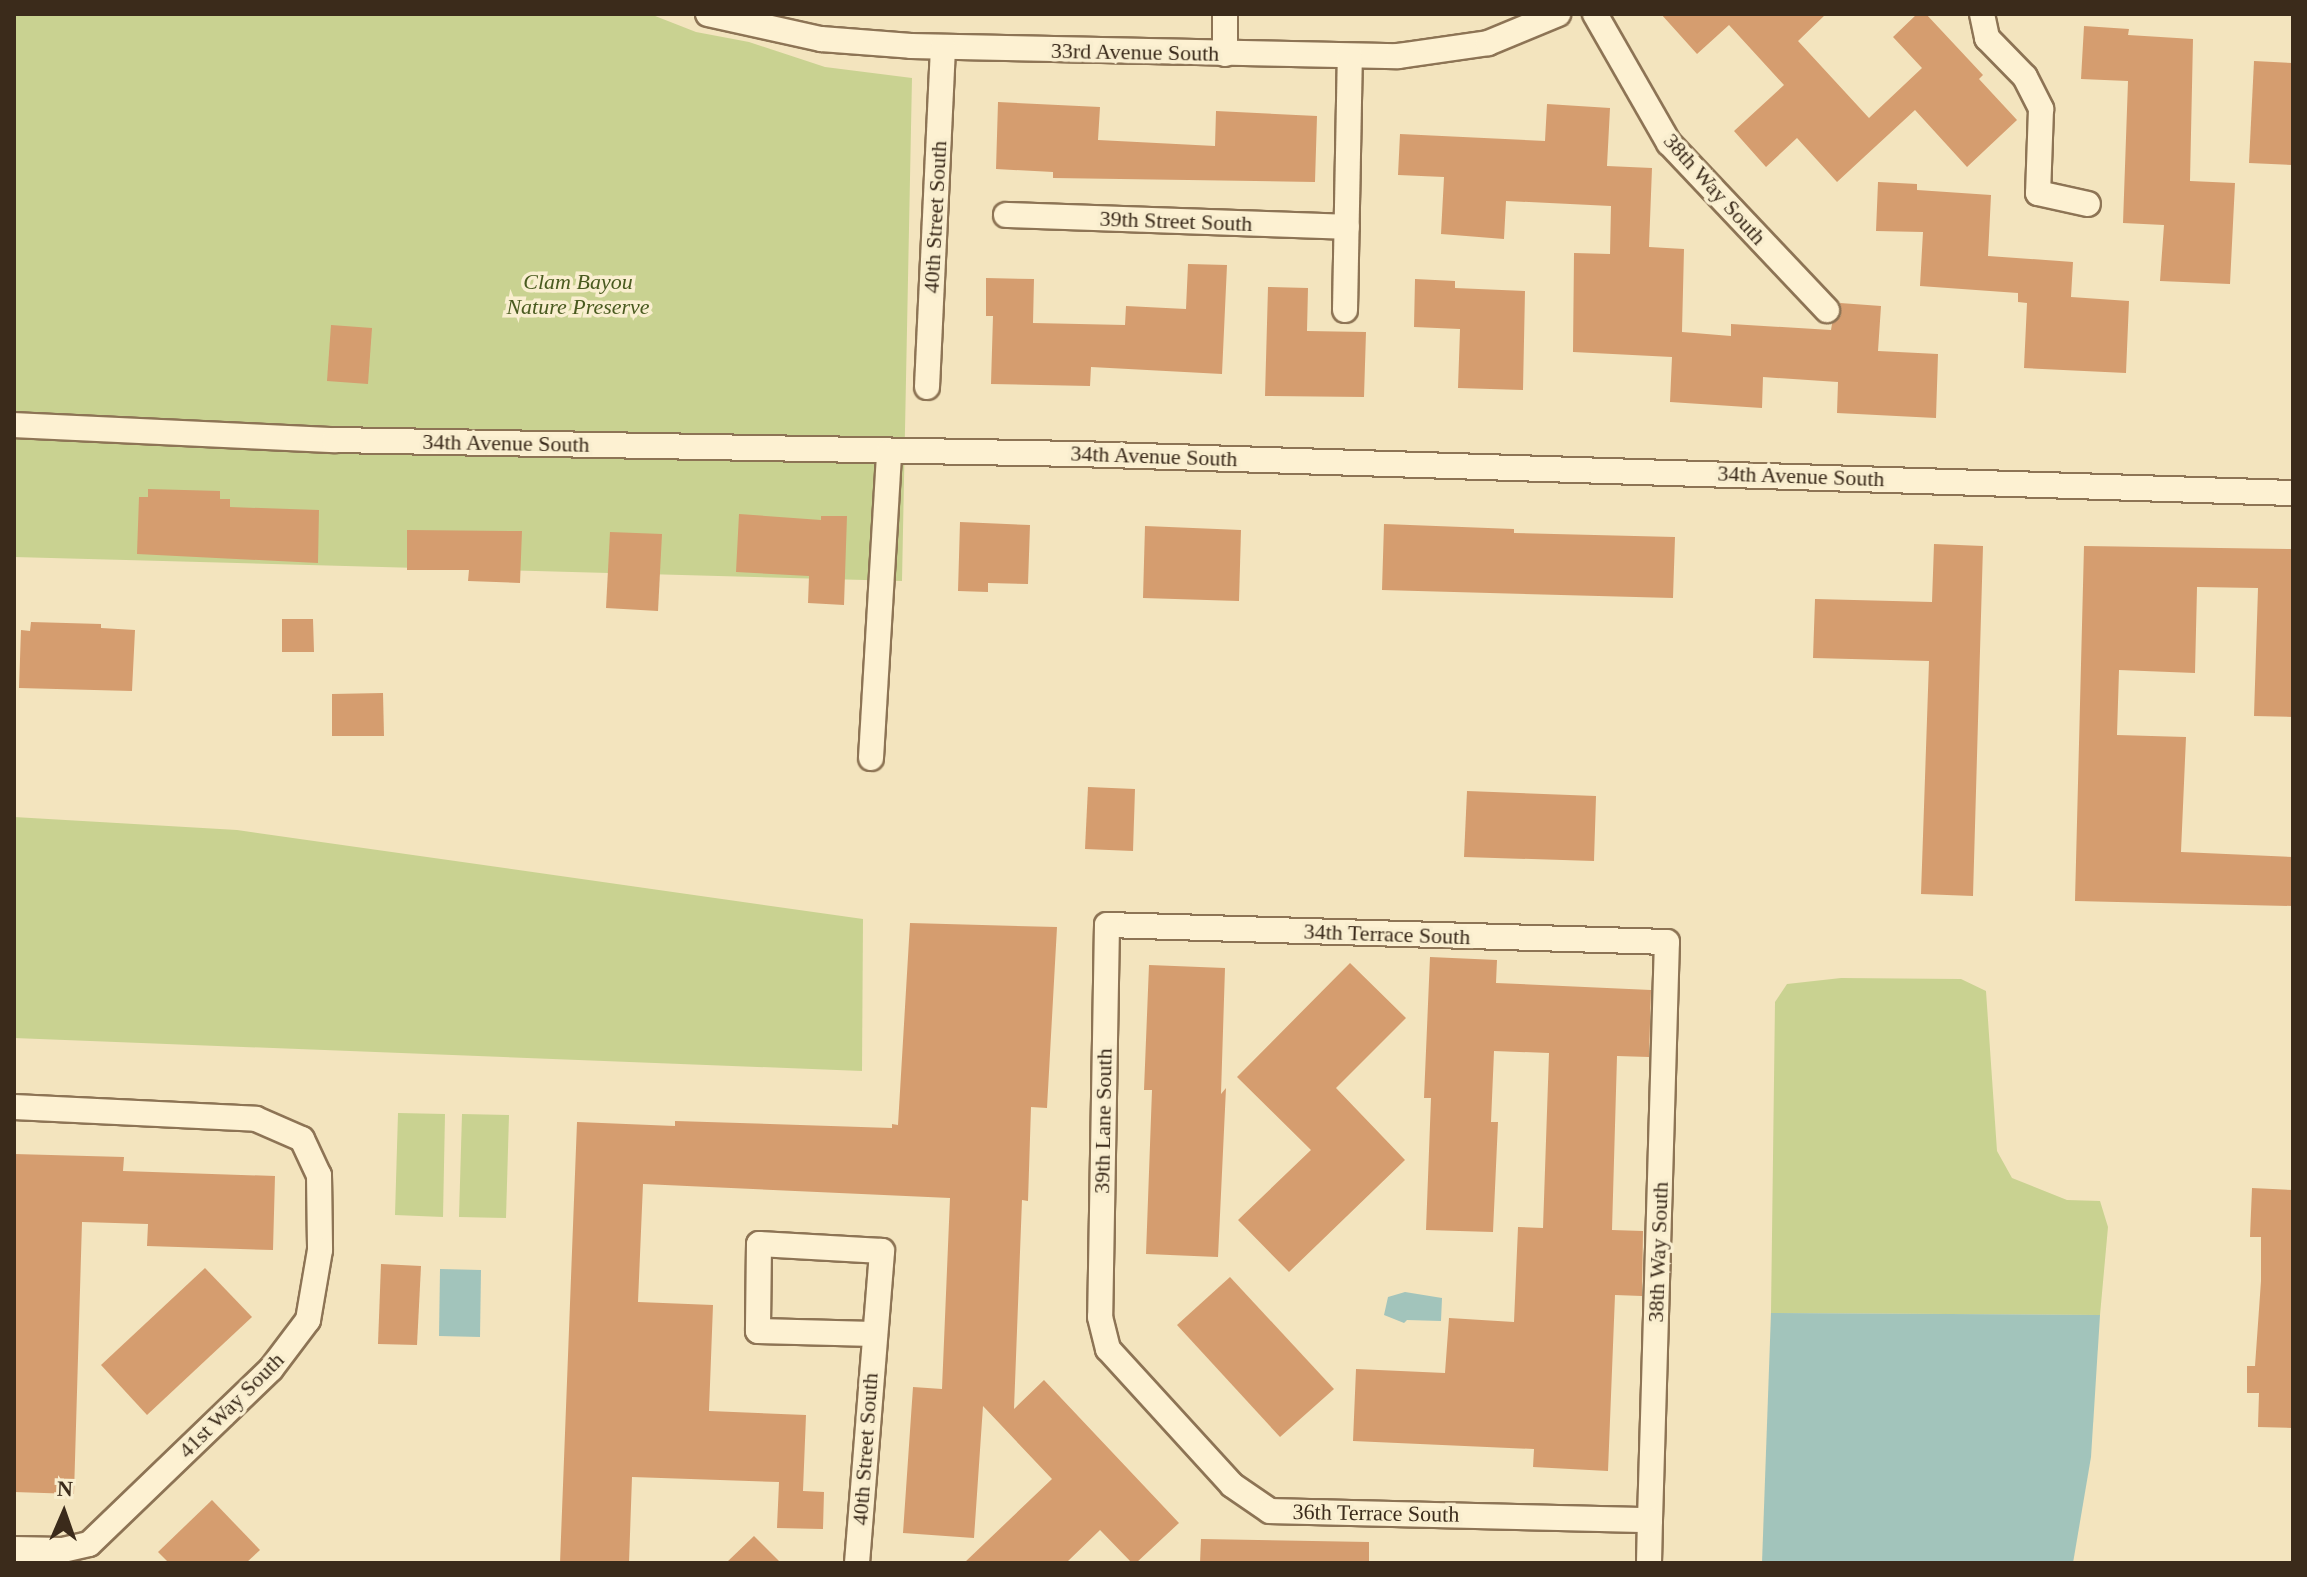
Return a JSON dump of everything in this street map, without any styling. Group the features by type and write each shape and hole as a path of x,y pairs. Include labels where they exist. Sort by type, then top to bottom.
{"street":[{"name":"33rd Avenue South","path":"708,14 821,39 943,47 1350,56 1398,56 1488,43 1558,14"},
{"path":"1225,14 1225,54"},
{"name":"38th Way South","path":"1595,14 1669,143 1827,310"},
{"path":"1982,14 1987,38 2025,77 2041,109 2038,193 2088,204"},
{"name":"40th Street South","path":"927,387 943,47"},
{"path":"1345,310 1350,56"},
{"name":"39th Street South","path":"1006,215 1347,227"},
{"name":"34th Avenue South","path":"14,425 334,440 1382,462 2293,493"},
{"path":"871,758 889,452"},
{"name":"34th Terrace South","path":"1107,925 1667,942"},
{"name":"39th Lane South","path":"1100,1317 1107,925"},
{"name":"38th Way South","path":"1649,1563 1667,942"},
{"name":"41st Way South","path":"14,1107 256,1119 302,1139 319,1175 320,1250 308,1320 271,1369 89,1544 62,1550 14,1549"},
{"name":"40th Street South","path":"857,1563 882,1251 759,1244 758,1331 874,1334"},
{"name":"36th Terrace South","path":"1100,1317 1108,1349 1232,1485 1270,1511 1650,1520"}],"green space":[{"name":"Clam Bayou Nature Preserve","path":"14,14 650,14 696,32 749,42 825,67 912,78 902,581 14,557"},
{"path":"14,817 237,830 863,919 862,1071 14,1038"},
{"path":"1841,978 1961,979 1986,991 1997,1151 2012,1178 2067,1200 2100,1201 2108,1227 2100,1315 1771,1313 1775,1002 1787,984"},
{"path":"398,1113 445,1114 443,1217 395,1215"},
{"path":"462,1114 509,1115 506,1218 459,1217"}],"water":[{"path":"440,1269 481,1270 480,1337 439,1336"},
{"path":"1405,1292 1442,1298 1441,1321 1407,1320 1404,1323 1384,1315 1388,1297"},
{"path":"1771,1313 2100,1315 2091,1457 2073,1563 1762,1563"}],"building":[{"path":"1661,14 1826,14 1798,41 1869,118 1922,68 1893,37 1917,14 1926,14 1983,75 1979,79 2017,120 1967,167 1915,110 1837,182 1797,138 1766,167 1734,131 1784,85 1729,25 1697,54"},
{"path":"2084,26 2129,29 2128,35 2193,39 2190,181 2235,183 2230,284 2160,281 2164,225 2123,223 2128,81 2081,79"},
{"path":"2254,61 2293,63 2293,165 2249,163"},
{"path":"998,102 1100,107 1098,140 1215,146 1216,111 1317,116 1315,182 1053,178 1053,172 996,169"},
{"path":"1547,104 1610,108 1607,166 1652,168 1649,247 1684,249 1682,332 1731,336 1731,324 1831,330 1832,324 1841,315 1840,303 1881,306 1878,351 1938,354 1936,418 1837,413 1838,382 1763,377 1762,408 1670,402 1672,357 1573,352 1574,253 1610,254 1611,206 1506,201 1504,239 1441,234 1444,177 1398,175 1400,134 1545,141"},
{"path":"1878,182 1917,184 1917,190 1991,195 1988,256 2073,262 2071,297 2129,301 2126,373 2024,368 2027,303 2018,302 2018,293 1920,286 1923,232 1876,231"},
{"path":"1188,264 1227,265 1222,374 1091,367 1090,386 991,384 993,316 986,316 986,278 1034,279 1033,323 1125,325 1126,306 1186,309"},
{"path":"1415,279 1455,281 1455,288 1525,291 1523,390 1458,388 1460,329 1414,327"},
{"path":"1268,287 1308,288 1307,331 1366,332 1364,397 1265,396"},
{"path":"331,325 372,328 368,384 327,381"},
{"path":"148,489 220,491 220,499 230,499 230,507 319,510 318,563 137,554 139,497 148,497"},
{"path":"739,514 821,520 821,516 847,516 844,605 808,603 809,576 736,572"},
{"path":"960,522 1030,525 1028,584 988,583 988,592 958,591"},
{"path":"1384,524 1514,529 1514,533 1675,537 1673,598 1382,590"},
{"path":"1145,526 1241,530 1239,601 1143,598"},
{"path":"407,530 522,531 520,583 468,581 469,570 407,570"},
{"path":"610,532 662,534 658,611 606,608"},
{"path":"1934,544 1983,546 1973,896 1921,894 1929,661 1813,658 1815,599 1932,602"},
{"path":"2084,546 2293,549 2293,717 2254,716 2258,588 2197,587 2195,673 2119,670 2117,735 2186,737 2181,852 2293,857 2293,906 2075,901"},
{"path":"282,619 313,619 314,652 282,652"},
{"path":"31,622 101,624 101,628 135,630 132,691 19,688 21,630 30,631"},
{"path":"383,693 384,736 332,736 332,694"},
{"path":"1088,787 1135,789 1133,851 1085,849"},
{"path":"1467,791 1596,796 1594,861 1464,857"},
{"path":"910,923 1057,927 1047,1108 1031,1107 1028,1201 1022,1200 1014,1409 1044,1380 1179,1523 1136,1563 1132,1563 1100,1530 1066,1563 964,1563 1052,1479 983,1406 974,1538 903,1533 913,1387 942,1389 950,1198 643,1184 638,1302 713,1305 709,1411 806,1415 803,1491 824,1492 823,1529 777,1528 779,1482 632,1477 629,1563 560,1563 577,1122 675,1126 675,1121 892,1128 892,1124 898,1125"},
{"path":"1430,957 1497,960 1496,983 1651,990 1649,1057 1617,1056 1612,1230 1643,1231 1642,1296 1615,1295 1608,1471 1533,1467 1534,1449 1353,1441 1356,1369 1445,1373 1449,1318 1514,1322 1518,1227 1543,1228 1549,1053 1494,1051 1491,1122 1498,1122 1493,1232 1426,1230 1431,1098 1424,1098"},
{"path":"1350,963 1406,1018 1336,1088 1405,1160 1289,1272 1238,1220 1311,1150 1237,1077"},
{"path":"1149,965 1225,968 1221,1094 1226,1088 1218,1257 1146,1254 1152,1090 1144,1090"},
{"path":"14,1154 124,1157 123,1171 275,1176 273,1250 147,1246 148,1224 82,1222 74,1494 14,1492"},
{"path":"2252,1188 2293,1190 2293,1428 2258,1427 2259,1393 2247,1393 2247,1366 2255,1366 2261,1281 2261,1237 2250,1237"},
{"path":"381,1264 421,1266 417,1345 378,1344"},
{"path":"205,1268 252,1317 147,1415 101,1365"},
{"path":"1230,1277 1334,1389 1280,1437 1177,1325"},
{"path":"212,1500 260,1550 246,1563 169,1563 158,1552"},
{"path":"754,1536 781,1563 726,1563"},
{"path":"1201,1539 1369,1542 1369,1563 1200,1563"}]}
